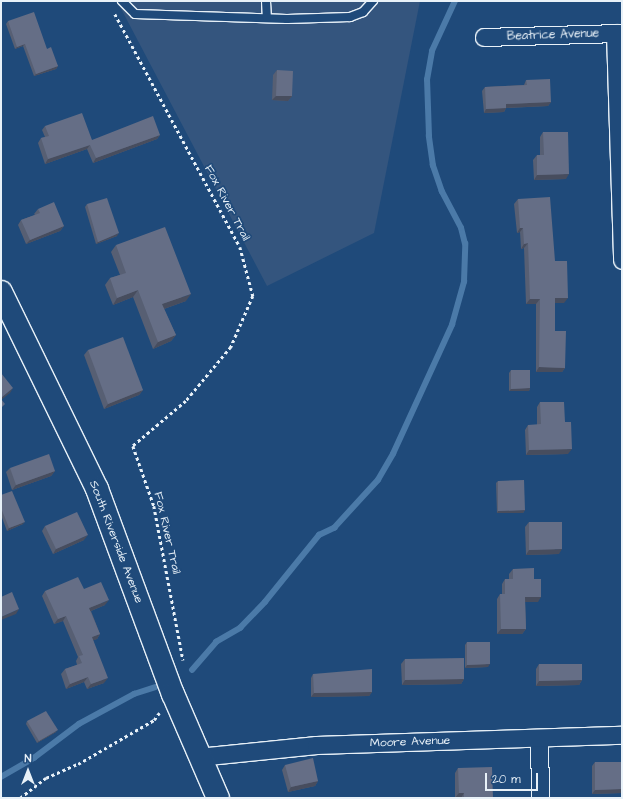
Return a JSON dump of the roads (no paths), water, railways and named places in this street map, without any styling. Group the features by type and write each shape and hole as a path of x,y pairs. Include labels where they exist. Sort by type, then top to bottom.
{"main road":[{"name":"South Riverside Avenue","path":"1,292 97,489 173,694 198,756 218,798"}],"street":[{"name":"Beatrice Avenue","path":"484,37 618,33"},
{"path":"618,33 622,260"},
{"name":"Moore Avenue","path":"198,756 316,745 622,735"},
{"path":"539,738 540,798"}],"lane":[{"path":"122,1 135,14 267,18 350,17 363,12 373,1"},
{"path":"266,1 267,18"}],"waterway":[{"path":"192,670 216,642 240,628 265,602 319,535 334,528 378,480 393,454 452,325 464,282 465,244 461,228 442,192 433,166 429,136 427,80 432,51 455,1"},
{"path":"1,777 34,758 79,724 134,694 155,687"}]}
